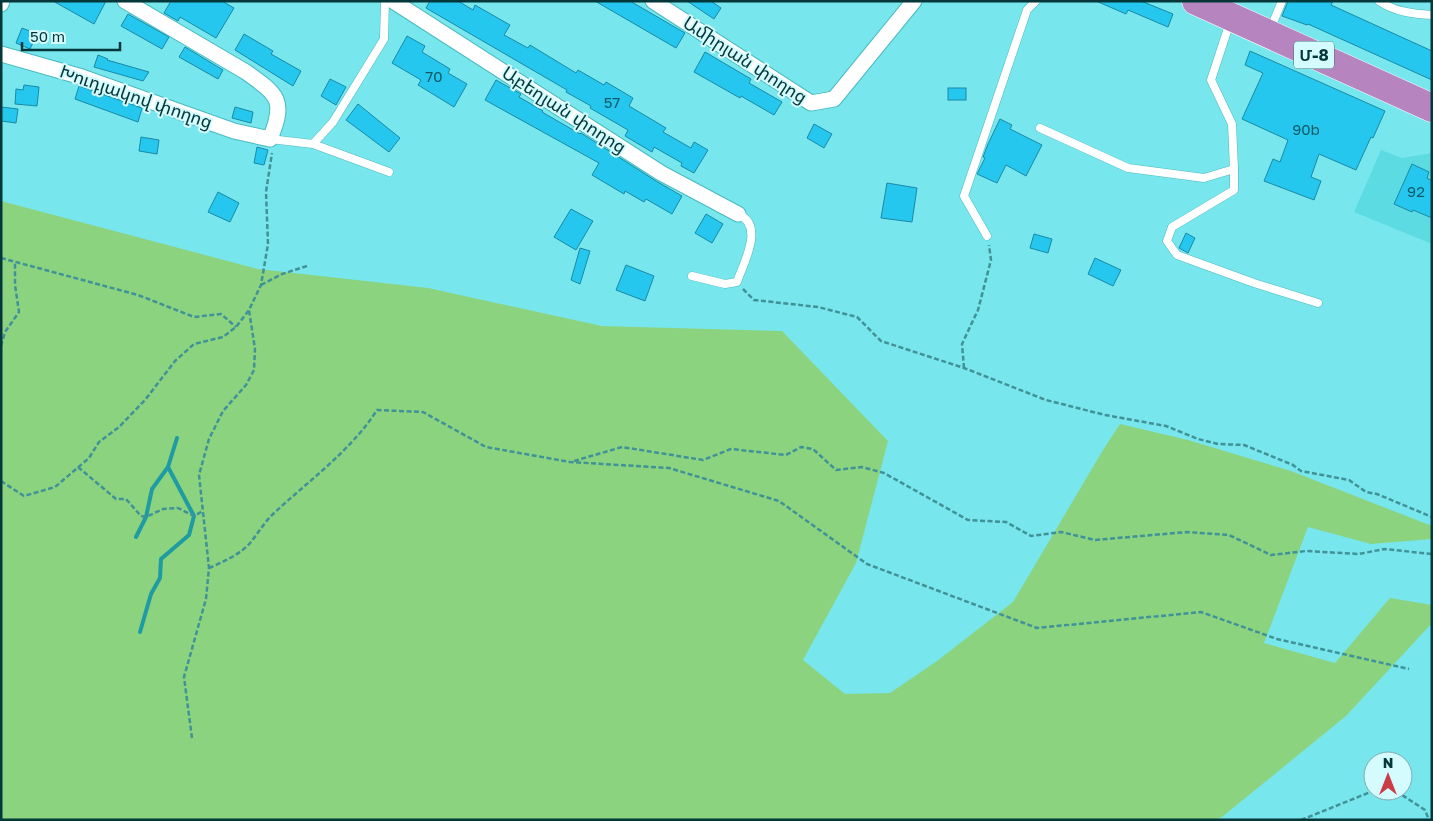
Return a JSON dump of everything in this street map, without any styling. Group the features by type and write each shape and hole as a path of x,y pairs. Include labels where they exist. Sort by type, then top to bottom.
{"highway":[{"name":"Մ-8","path":"1196,1 1432,108"}],"street":[{"path":"125,1 246,72 274,94 279,111 277,123 270,139"},
{"name":"Աբեղյան փողոց","path":"393,1 662,173 738,214"},
{"name":"Ամիրյան փողոց","path":"653,1 811,103 834,99 914,1"},
{"name":"Խուդյակով փողոց","path":"1,54 82,77 234,131 270,139"}],"lane":[{"path":"313,144 333,122 384,39 385,1"},
{"path":"987,236 964,196 1027,10 1036,1"},
{"path":"1268,34 1282,1"},
{"path":"1380,1 1385,6 1412,14 1432,15"},
{"path":"1231,18 1211,80 1232,124 1234,190 1172,226 1167,241 1177,255 1254,283 1318,303"},
{"path":"1040,128 1128,168 1204,178 1234,169"},
{"path":"270,139 313,144 389,172"},
{"path":"692,276 725,284 737,282 752,241 752,228 746,217 738,214"}],"path":[{"path":"1,481 24,496 55,487 89,458 99,442 119,427 145,400 175,361 194,344 224,337 236,327 249,310 261,285 268,244 266,192 272,154 270,139"},
{"path":"964,368 962,344 978,310 991,260 987,236"},
{"path":"1,258 138,295 194,317 221,314 236,327"},
{"path":"1,346 5,332 19,312 15,285 15,262"},
{"path":"261,285 282,274 307,266"},
{"path":"737,282 754,300 818,307 857,317 881,341 964,368 1046,400 1105,415 1166,426 1198,439 1218,444 1244,445 1293,465 1301,471 1349,480 1366,492 1377,494 1432,517"},
{"path":"192,738 184,678 206,599 209,568 199,475 209,439 223,412 246,385 254,370 255,349 249,310"},
{"path":"209,568 222,563 249,544 270,517 336,459 369,424 377,410 422,412 486,448 570,462 669,468 779,501 867,564 1037,628 1201,612 1277,639 1409,669"},
{"path":"570,462 622,447 703,460 731,449 786,456 801,448 813,449 836,470 862,467 884,473 968,520 1006,522 1030,536 1062,532 1095,540 1186,532 1229,535 1271,554 1306,551 1359,554 1384,549 1432,554"},
{"path":"78,467 116,499 126,499 141,516 146,517 163,509 178,508 194,516 203,510"},
{"path":"1300,820 1363,795"},
{"path":"1411,801 1425,810 1429,820"}],"shaded area":[{"path":"1381,150 1402,158 1432,153 1432,244 1354,212"}],"green space":[{"path":"1,201 258,269 428,288 602,326 782,331 888,441 856,563 803,660 845,694 890,693 937,661 1013,602 1120,424 1188,440 1291,471 1432,526 1432,539 1371,544 1308,527 1264,643 1335,663 1390,598 1432,605 1432,623 1346,716 1216,820 1,820"}],"building":[{"path":"53,1 106,1 94,24"},
{"path":"171,1 222,1 234,8 216,38 180,17 178,21 164,13"},
{"path":"430,1 458,1 473,10 475,5 510,25 504,35 528,48 530,45 576,73 578,70 604,85 606,82 633,98 629,106 666,128 663,132 691,148 694,142 708,150 694,173 681,166 682,163 654,147 652,152 625,136 628,130 590,108 591,106 566,92 567,90 426,8"},
{"path":"595,1 630,1 685,33 676,48"},
{"path":"687,1 711,1 721,8 714,19"},
{"path":"1096,1 1141,1 1173,14 1168,27 1128,10 1126,14"},
{"path":"1288,1 1333,1 1331,5 1432,51 1432,80 1308,24 1282,16"},
{"path":"128,14 169,37 162,49 121,26"},
{"path":"22,28 37,34 30,49 16,43"},
{"path":"244,34 273,51 271,54 301,71 293,86 235,50"},
{"path":"407,36 425,46 422,52 450,69 448,73 467,84 454,107 418,85 421,80 392,63"},
{"path":"185,47 223,70 218,79 179,57"},
{"path":"1250,51 1385,111 1356,170 1319,154 1311,177 1321,181 1314,200 1264,181 1273,159 1280,162 1288,140 1242,119 1263,73 1245,65"},
{"path":"705,52 751,79 749,83 782,102 774,115 694,72"},
{"path":"98,55 107,60 149,72 143,81 94,67"},
{"path":"330,79 346,87 336,105 321,96"},
{"path":"496,80 521,94 519,97 542,112 581,133 682,196 672,214 646,199 644,202 625,191 624,194 592,175 599,163 485,100"},
{"path":"24,85 39,87 37,106 15,104 16,89 23,90"},
{"path":"79,86 142,108 138,122 75,99"},
{"path":"948,88 966,88 966,100 948,100"},
{"path":"358,104 400,138 389,152 346,120"},
{"path":"1,107 18,109 16,123 1,121"},
{"path":"235,107 253,112 251,123 232,118"},
{"path":"1000,119 1012,125 1010,129 1042,145 1026,176 1006,165 997,183 977,174"},
{"path":"814,124 832,134 824,148 807,138"},
{"path":"141,137 159,140 157,154 139,151"},
{"path":"257,147 268,150 264,165 254,163"},
{"path":"1412,164 1429,172 1427,178 1432,181 1432,218 1394,204"},
{"path":"887,183 917,188 912,222 881,218"},
{"path":"218,192 239,203 230,222 208,212"},
{"path":"571,209 593,221 576,250 554,237"},
{"path":"706,214 723,224 712,243 695,233"},
{"path":"1186,233 1195,238 1188,253 1179,248"},
{"path":"1034,234 1052,239 1048,253 1030,248"},
{"path":"580,248 590,251 580,284 571,280"},
{"path":"1095,258 1121,270 1113,286 1088,274"},
{"path":"626,265 654,276 645,301 616,290"}],"waterway":[{"path":"140,632 151,594 160,578 161,559 189,535 194,516 168,467 177,438"},
{"path":"136,537 146,517 152,489 168,467"}]}
